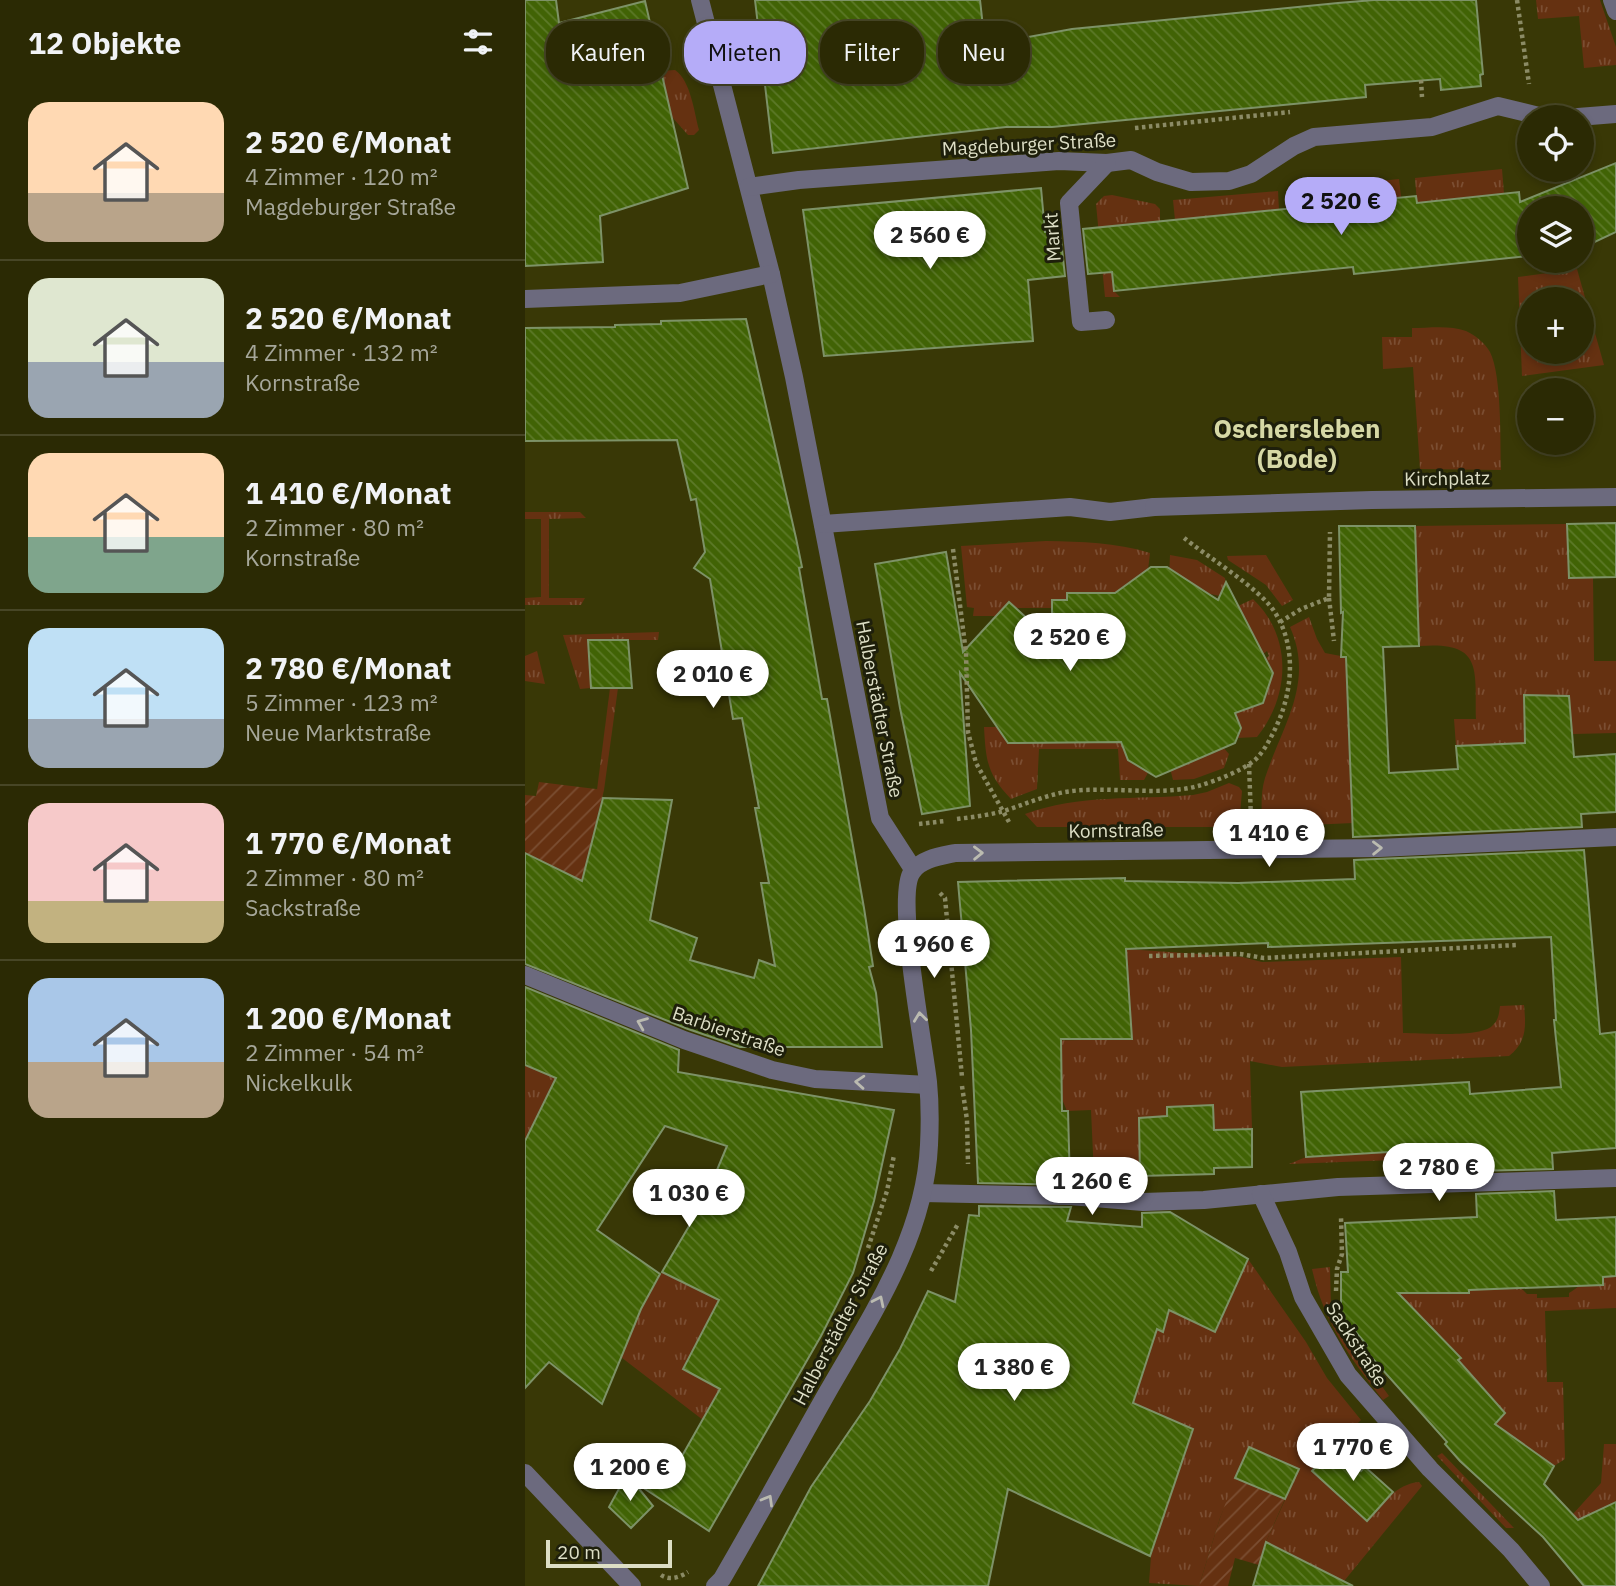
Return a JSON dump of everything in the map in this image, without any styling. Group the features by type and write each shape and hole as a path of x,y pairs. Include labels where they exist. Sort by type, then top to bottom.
{"street":[{"name":"Halberstädter Straße","path":"700,0 750,187 794,377 874,794 880,818 913,869 907,880 908,923 928,1085 929,1147 923,1193 906,1247 867,1325 728,1569 715,1586"},
{"path":"1612,0 1616,11"},
{"name":"Magdeburger Straße","path":"750,187 799,180 1059,161 1107,163 1131,160 1157,172 1191,182 1229,181 1251,173 1294,146 1314,137 1432,127 1498,106 1517,110"},
{"path":"1594,116 1616,114"},
{"name":"Markt","path":"1107,163 1069,203 1081,322 1107,320"},
{"path":"525,299 680,293 771,274"},
{"name":"Kirchplatz","path":"823,524 1070,507 1110,512 1154,507 1616,496"},
{"name":"Kornstraße","path":"913,869 932,859 954,853 1379,848 1616,837"},
{"name":"Barbierstraße","path":"525,975 684,1040 772,1070 815,1079 928,1085"},
{"path":"923,1193 1070,1196 1143,1202 1204,1200 1338,1187 1616,1178"},
{"name":"Sackstraße","path":"1261,1194 1287,1252 1303,1297 1348,1375 1430,1469 1511,1550 1541,1586"},
{"path":"525,1472 631,1585"}],"path":[{"path":"1517,0 1535,105"},
{"path":"1331,522 1329,598 1334,641"},
{"path":"889,832 925,823 1002,811 1067,792 1198,786 1249,764 1258,757 1282,716 1287,695 1290,667 1288,646 1280,622 1273,609 1260,595 1180,536"},
{"path":"953,549 966,653 968,732 976,763 1002,811"},
{"path":"1280,622 1301,609 1329,598"},
{"path":"1249,764 1251,817"},
{"path":"1149,956 1240,954 1264,958 1517,945"},
{"path":"868,1249 887,1191 894,1154"},
{"path":"1335,1295 1337,1269 1342,1254 1341,1216"},
{"path":"631,1585 649,1564 664,1577 677,1578 695,1567"}],"green space":[{"path":"1536,0 1600,0 1616,47 1616,65 1584,68 1579,16 1538,19"},
{"path":"670,70 675,70 684,80 691,97 699,130 694,135 688,135 672,117 664,84 670,84"},
{"path":"1502,169 1504,194 1417,203 1415,178"},
{"path":"1399,179 1402,205 1294,209 1292,190"},
{"path":"1278,191 1279,210 1175,220 1173,200"},
{"path":"1112,195 1155,204 1160,209 1160,221 1108,227 1114,291 1120,297 1105,297 1096,204 1104,196"},
{"path":"1578,273 1582,287 1518,287 1518,277"},
{"path":"1412,328 1460,329 1473,335 1490,352 1497,376 1501,470 1420,469 1413,367 1383,369 1382,337 1412,337"},
{"path":"1594,329 1604,365 1522,376 1522,364 1594,364"},
{"path":"525,512 580,512 586,518 549,519 549,598 585,598 581,605 525,605 525,598 541,597 541,519 525,519"},
{"path":"1567,524 1569,578 1593,578 1594,661 1616,661 1616,733 1572,734 1569,696 1524,695 1526,766 1491,745 1456,746 1454,719 1476,719 1474,672 1465,653 1455,648 1419,646 1415,526"},
{"path":"1046,541 1085,542 1137,549 1150,553 1148,570 1130,595 1067,608 1016,608 1009,602 1006,606 1012,616 973,616 974,608 967,607 961,546"},
{"path":"1170,555 1197,560 1225,578 1226,586 1220,596 1206,593 1175,572 1169,577"},
{"path":"1266,555 1293,600 1282,606 1266,585 1228,560 1227,556"},
{"path":"1253,599 1266,614 1281,649 1281,685 1268,721 1257,737 1237,738 1224,710 1269,656 1267,651 1261,656 1238,606"},
{"path":"1309,617 1325,653 1346,657 1353,823 1262,827 1263,784 1298,686 1297,647 1290,627"},
{"path":"659,632 658,640 589,640 591,688 580,689 563,635"},
{"path":"537,651 545,684 525,681 525,656"},
{"path":"610,688 618,688 604,790 597,790"},
{"path":"984,727 1012,727 1005,738 1009,743 1018,735 1053,735 1053,743 1129,740 1121,743 1124,750 1143,761 1141,768 1149,771 1144,780 1120,780 1118,749 1039,749 1037,789 1011,799 997,782 989,766"},
{"path":"1221,745 1229,754 1224,768 1194,779 1173,780 1169,764 1173,770"},
{"path":"539,782 604,790 582,881 525,853 525,795 536,796"},
{"path":"1229,783 1242,791 1239,827 1037,827 1025,814 1066,803 1193,795"},
{"path":"1126,949 1242,957 1262,962 1401,957 1403,1033 1450,1034 1485,1030 1494,1024 1500,1006 1524,1005 1524,1033 1519,1045 1509,1056 1282,1067 1250,1061 1252,1129 1214,1130 1167,1116 1139,1118 1140,1176 1094,1176 1091,1110 1067,1111 1062,1099 1061,1081 1031,1041 1131,1039"},
{"path":"525,1065 556,1078 525,1141"},
{"path":"1472,1147 1473,1157 1289,1164 1306,1157"},
{"path":"1248,1259 1306,1342 1327,1378 1361,1420 1312,1471 1368,1520 1396,1491 1419,1482 1422,1486 1340,1586 1291,1554 1266,1542 1299,1469 1249,1448 1220,1518 1199,1586 1149,1583 1151,1556 1170,1497 1107,1366 1157,1329 1163,1331 1171,1303 1198,1323 1215,1331","holes":["1159,1414 1193,1429 1151,1431"]},
{"path":"1330,1267 1331,1308 1335,1322 1389,1396 1383,1400 1349,1354 1324,1306 1312,1269"},
{"path":"662,1272 746,1313 704,1330 698,1340 692,1374 720,1389 703,1420 613,1351"},
{"path":"1616,1276 1616,1308 1545,1311 1547,1382 1563,1382 1565,1459 1554,1466 1495,1424 1505,1412 1456,1363 1461,1357 1393,1293 1497,1280 1498,1289 1522,1289 1527,1294 1537,1294 1537,1298 1569,1297 1569,1293 1583,1284"},
{"path":"1604,1444 1616,1444 1616,1502 1578,1520 1573,1514 1601,1483"},
{"path":"1442,1453 1514,1528 1506,1528 1437,1456"},
{"path":"1235,1478 1285,1499 1259,1565 1235,1558 1228,1586 1199,1586 1220,1518"}],"building":[{"path":"525,0 556,0 559,21 546,21 546,84 664,84 688,188 600,216 603,262 525,266"},
{"path":"755,0 980,0 982,21 938,21 938,84 1030,84 1030,37 1072,29 1374,0 1476,0 1483,74 1480,75 1481,86 1441,90 1440,79 1365,85 1366,97 1052,127 1006,127 773,153 765,84 806,84 806,21 757,21"},
{"path":"645,1 650,21 567,21"},
{"path":"1616,163 1616,232 1594,242 1594,196 1535,196 1569,182 1594,182 1594,172"},
{"path":"1041,188 1045,232 1060,231 1065,276 1028,280 1033,341 824,356 803,210"},
{"path":"1519,192 1517,257 1354,274 1353,267 1114,291 1112,272 1088,274 1083,229 1416,196 1417,203"},
{"path":"746,319 802,567 799,568 822,699 827,699 864,908 873,966 869,967 876,993 882,1047 740,1047 525,964 525,853 582,881 603,798 672,800 650,920 697,938 690,960 754,978 759,960 775,966 761,883 769,883 755,808 759,808 742,718 733,719 710,579 694,568 705,552 696,499 691,500 677,440 525,441 525,328 615,327 661,324 661,321"},
{"path":"1616,523 1616,577 1569,578 1567,524"},
{"path":"1339,526 1415,526 1419,646 1383,647 1389,773 1458,769 1456,746 1525,743 1524,695 1569,696 1574,757 1616,754 1616,812 1581,814 1582,827 1353,837 1346,657 1341,657 1343,612 1341,613"},
{"path":"946,552 963,652 1009,602 1052,641 1052,600 1067,600 1067,593 1115,593 1151,567 1167,567 1218,600 1226,582 1273,673 1263,703 1235,713 1241,728 1235,743 1156,777 1128,760 1121,742 1008,743 960,673 970,806 922,814 875,564"},
{"path":"588,640 628,640 632,688 591,688"},
{"path":"1584,850 1600,1034 1616,1032 1616,1148 1552,1153 1553,1169 1474,1171 1472,1147 1306,1157 1301,1092 1469,1082 1470,1094 1561,1087 1554,1020 1551,937 1126,949 1132,1039 1061,1039 1062,1111 1068,1111 1070,1185 978,1183 971,1030 958,882 1125,878 1125,881 1238,883 1355,879 1354,860"},
{"path":"525,987 679,1050 678,1072 894,1110 874,1201 853,1273 821,1336 709,1531 645,1489 671,1449 682,1456 720,1389 683,1369 719,1300 662,1272 705,1199 727,1146 665,1126 597,1230 660,1274 641,1309 602,1404 549,1362 525,1388 525,1141 556,1078 525,1065"},
{"path":"1213,1105 1214,1130 1252,1129 1252,1167 1214,1168 1214,1174 1140,1176 1139,1118 1167,1116 1167,1107"},
{"path":"1554,1191 1556,1220 1616,1217 1616,1276 1603,1277 1603,1285 1469,1290 1469,1293 1398,1293 1461,1358 1458,1360 1505,1413 1495,1424 1554,1466 1544,1484 1578,1520 1616,1502 1616,1586 1584,1586 1543,1537 1460,1461 1445,1444 1447,1442 1364,1349 1367,1345 1341,1315 1341,1272 1348,1272 1345,1223 1477,1217 1476,1194"},
{"path":"979,1206 1071,1207 1067,1221 1142,1227 1142,1213 1170,1212 1248,1259 1215,1332 1169,1310 1163,1332 1157,1329 1133,1403 1193,1429 1150,1556 1008,1489 988,1586 758,1586 811,1487 870,1401 900,1349 928,1291 955,1302 969,1215 979,1216"},
{"path":"1334,1446 1361,1471 1365,1467 1393,1492 1367,1521 1312,1471"},
{"path":"1249,1447 1299,1469 1285,1499 1235,1478"},
{"path":"627,1474 653,1506 631,1528 609,1507"},
{"path":"1266,1542 1353,1586 1253,1586"}],"district":[{"name":"Oschersleben (Bode)","path":"1297,443"}]}
